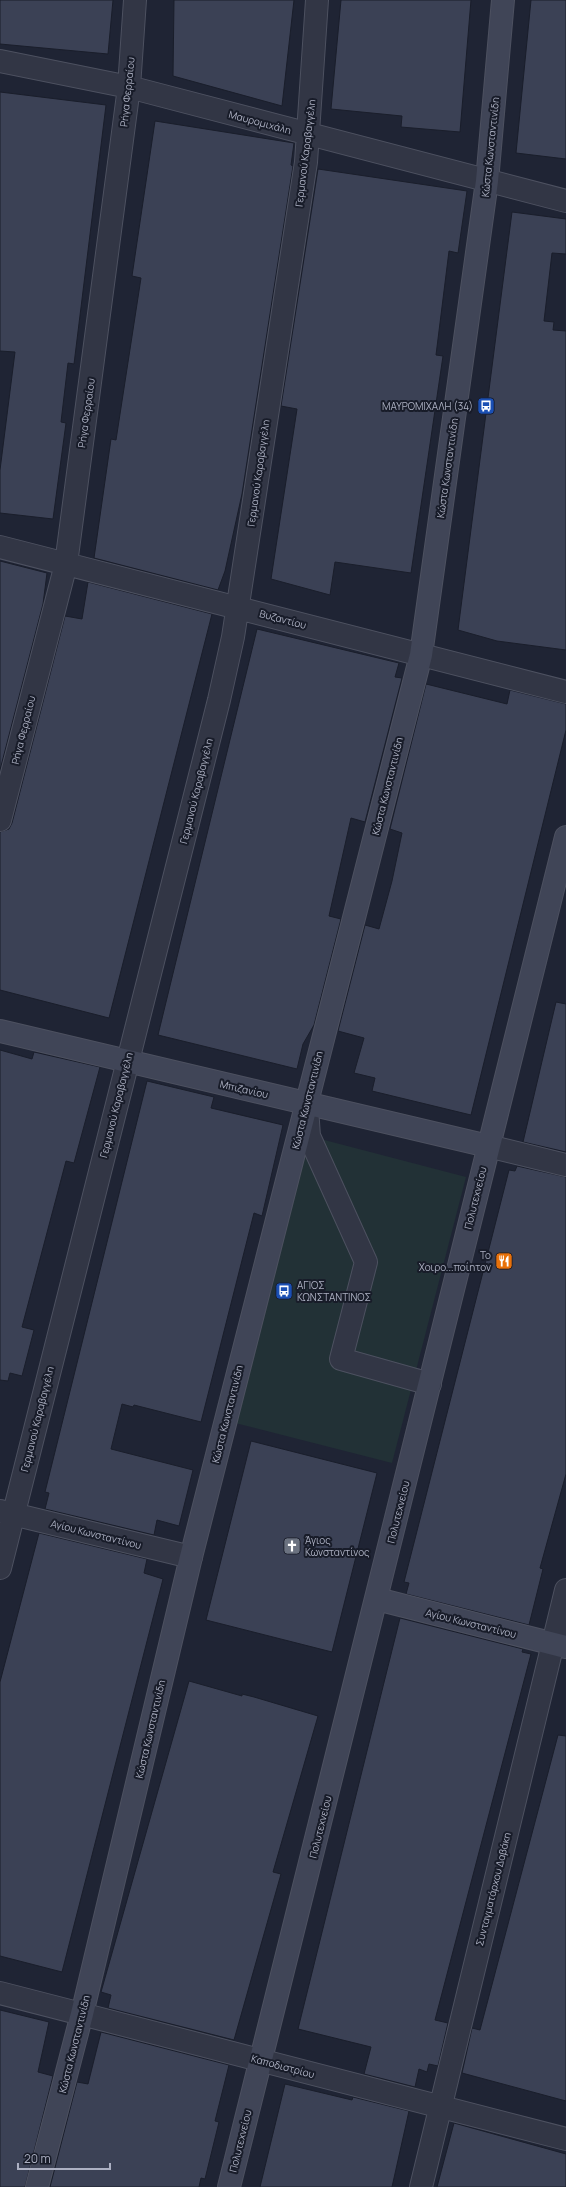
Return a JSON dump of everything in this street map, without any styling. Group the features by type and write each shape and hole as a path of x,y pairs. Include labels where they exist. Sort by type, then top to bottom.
{"street":[{"name":"Ρήγα Φερραίου","path":"0,820 66,564 130,87 134,0"},
{"name":"Γερμανού Καραβαγγέλη","path":"0,1568 7,1512 127,1062 219,700 238,607 309,135 317,0"},
{"name":"Κώστα Κωνσταντινίδη","path":"37,2187 82,2014 191,1557 421,655 487,181 503,0"},
{"name":"Μαυρομιχάλη","path":"0,61 130,87 566,201"},
{"name":"Βυζαντίου","path":"0,547 566,692"},
{"name":"Πολυτεχνείου","path":"228,2187 377,1599 488,1146 566,837"},
{"name":"Μπιζανίου","path":"0,1031 488,1146"},
{"path":"306,1103 309,1136 366,1262 341,1359 430,1384"},
{"path":"488,1146 566,1165"},
{"name":"Αγίου Κωνσταντίνου","path":"7,1512 191,1557"},
{"name":"Συνταγματάρχου Δαβάκη","path":"421,2187 559,1645 566,1590"},
{"name":"Αγίου Κωνσταντίνου","path":"377,1599 559,1645"},
{"name":"Καποδιστρίου","path":"0,1993 566,2139"}],"shaded area":[{"path":"309,1136 466,1177 392,1463 235,1423"}],"building":[{"path":"0,0 113,0 108,54 0,44"},
{"path":"174,0 294,0 282,106 173,76"},
{"path":"341,0 471,0 460,132 401,127 402,116 331,109"},
{"path":"531,0 566,0 566,159 516,153"},
{"path":"0,92 106,105 74,364 68,363 61,422 66,423 53,519 0,513 0,470 15,352 0,351"},
{"path":"155,121 294,143 291,165 293,166 242,494 225,571 218,590 94,558 111,439 116,440 141,278 132,276"},
{"path":"318,169 467,191 458,253 449,251 436,355 443,356 411,573 335,562 330,595 271,579 297,409 281,406"},
{"path":"512,212 566,219 566,254 552,253 544,321 554,322 553,330 566,331 566,650 497,641 458,630"},
{"path":"0,561 47,573 43,604 0,770"},
{"path":"88,582 212,614 109,1018 0,990 0,832 9,829 12,823 65,616 82,619"},
{"path":"257,629 399,663 395,677 402,678 365,822 351,818 329,916 341,919 314,1025 303,1044 297,1069 158,1035"},
{"path":"426,684 507,704 510,690 566,704 566,730 471,1115 372,1091 375,1078 354,1073 364,1038 338,1031 365,925 379,929 392,881 402,833 390,829"},
{"path":"556,1002 566,1004 566,1152 523,1142"},
{"path":"0,1050 32,1059 34,1052 100,1067 74,1163 66,1161 22,1327 34,1330 22,1376 10,1373 8,1381 0,1380"},
{"path":"147,1081 214,1097 211,1108 283,1125 262,1216 254,1213 201,1422 134,1405 133,1407 122,1404 111,1449 193,1470 179,1526 157,1520 154,1535 45,1509 49,1493 45,1492"},
{"path":"517,1166 566,1177 566,1474 540,1568 543,1569 529,1625 406,1594 409,1583 404,1582 509,1170 515,1171"},
{"name":"Άγιος Κωνσταντίνος","path":"251,1441 377,1473 332,1652 206,1620"},
{"path":"39,1533 147,1559 144,1573 163,1579 62,1972 0,1956 0,1682"},
{"path":"400,1618 523,1649 522,1652 531,1654 435,2020 448,2023 438,2066 429,2064 427,2072 419,2069 415,2087 364,2074 371,2047 298,2029"},
{"path":"189,1681 242,1696 242,1694 254,1697 318,1716 273,1872 281,1874 234,2040 108,2008 111,1995 101,1992"},
{"path":"558,1735 566,1736 566,2101 462,2073 472,2028 480,2030"},
{"path":"0,2010 49,2022 38,2072 53,2076 25,2187 0,2187"},
{"path":"101,2032 229,2065 215,2121 219,2122 205,2179 201,2178 199,2187 50,2187 77,2082 88,2084"},
{"path":"285,2084 352,2100 353,2097 409,2111 392,2187 260,2187"},
{"path":"454,2123 566,2154 566,2187 437,2187"}],"place":[{"name":"ΜΑΥΡΟΜΙΧΑΛΗ (34)","path":"486,406"},
{"name":"Το Χοιρο...ποίητον","path":"504,1261"},
{"name":"ΑΓΙΟΣ ΚΩΝΣΤΑΝΤΙΝΟΣ","path":"284,1291"},
{"name":"Άγιος Κωνσταντίνος","path":"292,1546"}]}
